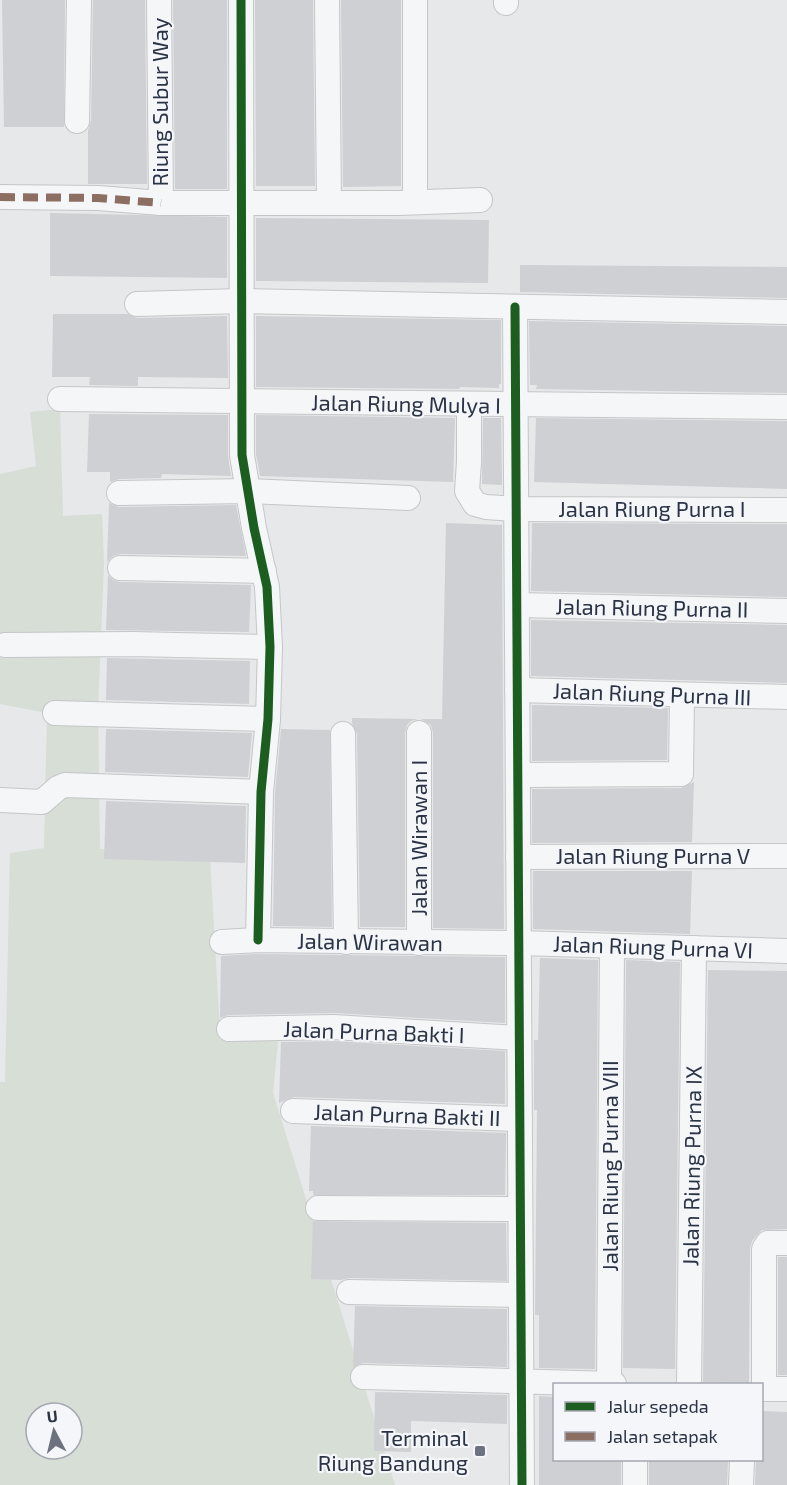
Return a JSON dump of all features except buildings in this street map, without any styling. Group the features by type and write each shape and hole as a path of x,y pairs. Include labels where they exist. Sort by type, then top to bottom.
{"street":[{"path":"77,121 79,0"},
{"name":"Riung Subur Way","path":"159,0 161,203"},
{"path":"241,0 242,455 267,587 270,647 268,719 261,792 258,940"},
{"path":"327,0 329,203"},
{"path":"415,0 415,201"},
{"path":"0,197 98,198 161,203 480,200"},
{"path":"136,304 241,301 787,312"},
{"path":"515,307 520,1480"},
{"name":"Jalan Riung Mulya I","path":"60,399 787,407"},
{"name":"Jalan Riung Purna I","path":"469,404 467,491 475,504 516,509 787,510"},
{"path":"119,493 247,491 408,498"},
{"path":"120,568 264,571"},
{"name":"Jalan Riung Purna II","path":"517,605 787,611"},
{"path":"5,645 132,644 270,647"},
{"name":"Jalan Riung Purna III","path":"517,690 787,698"},
{"path":"518,775 681,774 682,695"},
{"path":"56,712 268,719"},
{"name":"Jalan Wirawan I","path":"419,732 419,943"},
{"path":"343,734 346,942"},
{"path":"0,800 42,802 65,785 261,792"},
{"name":"Jalan Riung Purna V","path":"518,857 787,856"},
{"name":"Jalan Wirawan","path":"222,942 258,940 519,943"},
{"name":"Jalan Riung Purna VI","path":"519,943 787,951"},
{"name":"Jalan Riung Purna VIII","path":"609,1383 612,947"},
{"name":"Jalan Riung Purna IX","path":"689,1383 694,948"},
{"name":"Jalan Purna Bakti I","path":"229,1029 333,1027 519,1038"},
{"name":"Jalan Purna Bakti II","path":"294,1112 520,1119"},
{"path":"318,1208 520,1209"},
{"path":"771,1389 764,1249 768,1243 787,1243"},
{"path":"349,1292 520,1295"},
{"path":"363,1377 565,1383"},
{"path":"635,1461 635,1485"},
{"path":"741,1485 742,1461"}],"shaded area":[{"path":"60,409 63,516 102,514 104,564 98,710 100,849 210,857 220,1033 279,1032 273,1093 395,1485 0,1485 0,1082 5,1082 10,853 44,848 47,713 0,704 0,474 36,466 30,412"}],"marked path":[{"path":"0,197 98,198 161,203"}],"cycle path":[{"path":"241,0 242,455 267,587 270,647 268,719 261,792 258,940"},
{"path":"515,307 522,1485"}],"place":[{"name":"Terminal Riung Bandung","path":"480,1451"}]}
